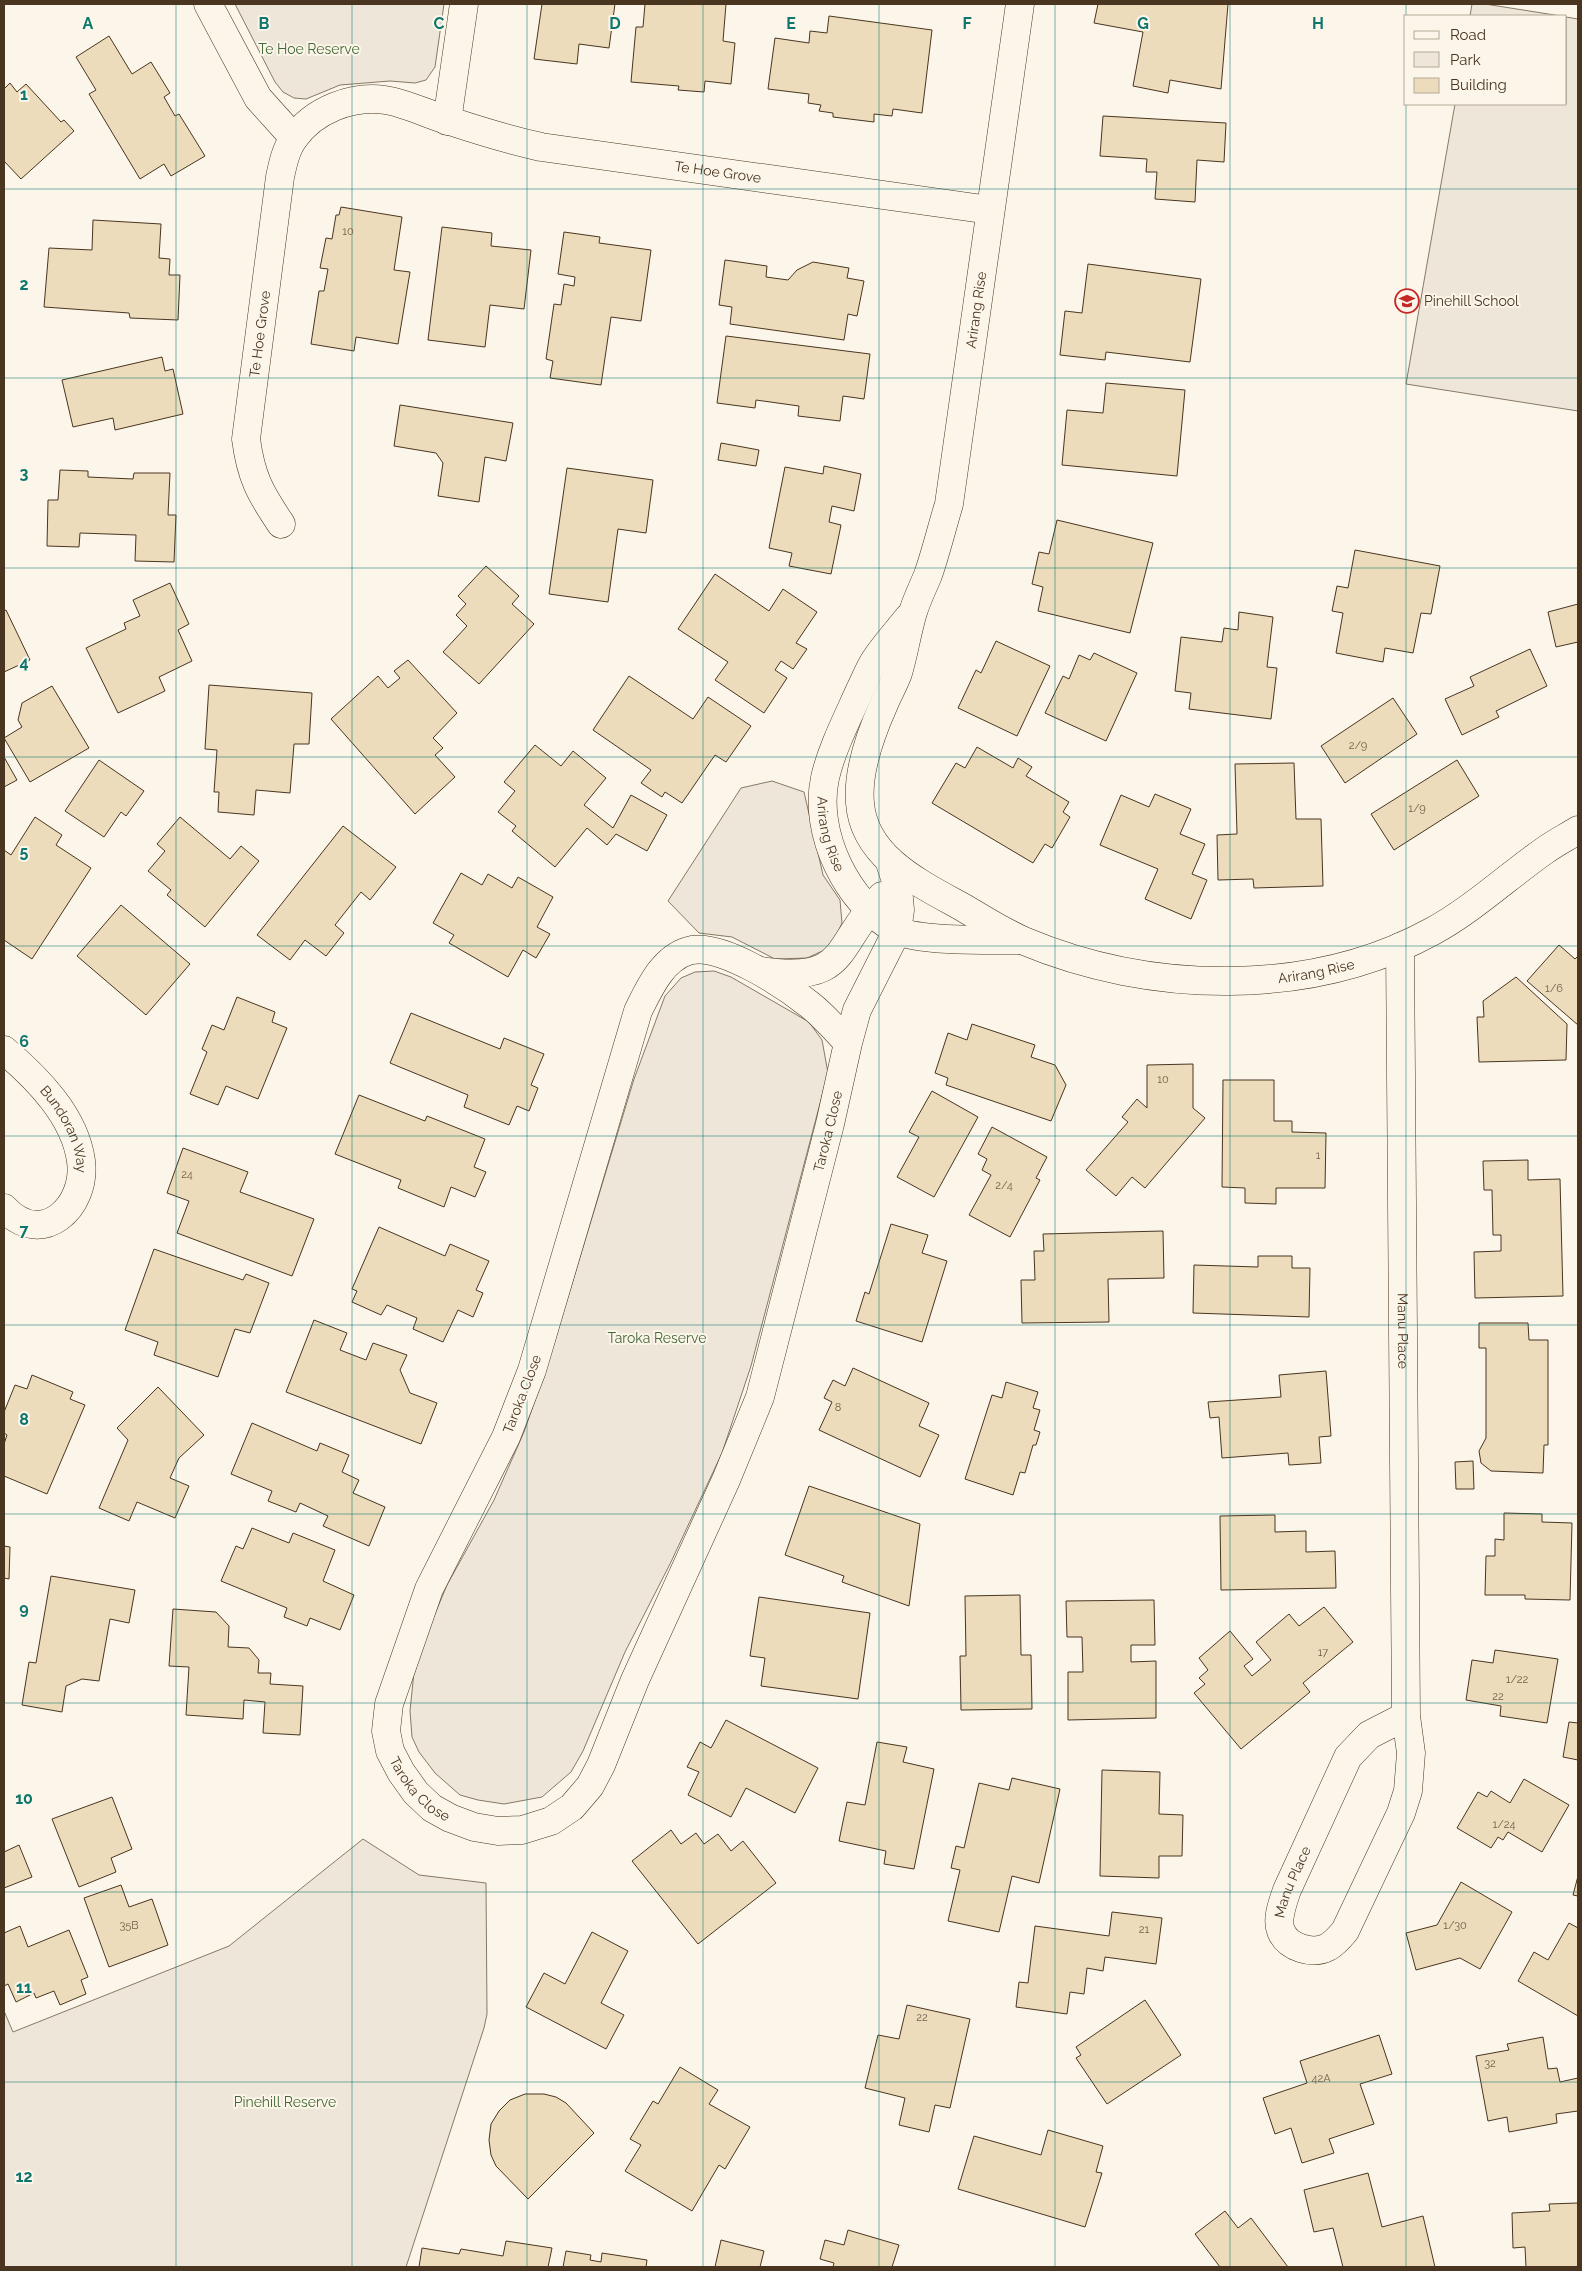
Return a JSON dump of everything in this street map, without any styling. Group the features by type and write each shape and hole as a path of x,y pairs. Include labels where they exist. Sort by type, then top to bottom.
{"street":[{"path":"208,4 258,98 294,138"},
{"path":"448,121 464,4"},
{"name":"Arirang Rise","path":"1020,4 949,504 928,574 913,611 898,674 882,707 869,745 862,775 860,803 864,825 874,843 910,886 1022,940 1067,957 1114,970 1202,982 1312,973 1355,963 1400,947 1433,931 1466,911 1546,850 1578,830"},
{"name":"Te Hoe Grove","path":"281,524 252,476 246,439 280,176 285,155 294,138 304,126 331,108 358,99 386,100 448,121 541,147 990,210"},
{"name":"Arirang Rise","path":"913,611 874,661 840,736 825,778 824,826 832,852 842,876 869,908 897,931 962,940 1022,940"},
{"name":"Taroka Close","path":"757,971 802,974 821,969 833,962 845,948 869,908 884,894 910,886"},
{"name":"Taroka Close","path":"848,1043 810,1005 737,959 717,951 703,949 687,951 674,958 662,970 649,988 638,1010 532,1370 506,1437 429,1589 389,1704 386,1731 390,1751 416,1793 432,1808 450,1818 474,1827 498,1831 522,1830 551,1821 572,1808 590,1786 602,1766 635,1680 726,1480 760,1397 830,1124 848,1043 858,1010 897,931 900,910 910,886"},
{"name":"Manu Place","path":"1400,947 1406,1716 1411,1753 1408,1790 1400,1813 1345,1931 1337,1941 1327,1948 1317,1950 1295,1946 1281,1931 1282,1905 1287,1890 1348,1757 1369,1736 1406,1716"},
{"name":"Bundoran Way","path":"4,1050 32,1074 61,1113 74,1137 81,1159 82,1174 80,1188 72,1203 52,1222 38,1226 25,1224 4,1208"}],"green space":[{"name":"Te Hoe Reserve","path":"235,4 444,4 435,67 426,80 415,83 390,81 340,85 306,99 294,98 283,92 275,82"},
{"path":"1472,4 1485,4 1555,15 1470,15"},
{"path":"1567,17 1578,19 1578,411 1406,384 1455,105 1567,105"},
{"path":"772,781 804,792 823,875 840,900 842,923 831,947 807,958 775,959 732,937 699,933 668,901 741,788"},
{"name":"Taroka Reserve","path":"714,971 731,977 809,1022 822,1040 828,1073 751,1366 722,1453 670,1564 625,1652 583,1751 571,1772 542,1797 504,1804 460,1795 435,1773 419,1752 412,1737 410,1711 415,1662 447,1585 494,1500 524,1432 548,1363 634,1079 665,996 681,978 695,972"},
{"name":"Pinehill Reserve","path":"363,1839 419,1875 486,1883 487,2014 406,2267 4,2267 4,2011 13,2032 229,1946"}],"building":[{"path":"542,4 615,4 609,48 579,44 577,64 534,59"},
{"path":"645,4 726,4 723,41 735,43 731,84 705,81 704,92 678,90 679,86 631,82 636,27 643,27"},
{"path":"1098,4 1228,4 1221,89 1170,80 1168,93 1133,86 1143,32 1094,23"},
{"path":"829,16 932,30 922,113 893,109 892,116 874,114 874,122 833,117 833,113 819,111 821,105 808,103 809,94 768,89 775,38 809,43 810,31 827,33"},
{"path":"109,36 132,74 151,62 170,93 164,97 175,116 179,114 205,156 171,176 164,164 140,179 89,94 96,90 76,57"},
{"path":"10,83 17,92 26,84 61,122 64,120 74,131 21,179 4,161 4,89"},
{"path":"1103,116 1226,123 1224,162 1197,160 1195,202 1155,199 1157,172 1146,172 1147,159 1100,156"},
{"path":"341,207 402,217 394,270 410,272 398,344 356,337 354,351 311,344 319,291 324,291 328,269 320,268 326,238 332,239 336,215 339,215"},
{"path":"93,220 161,224 159,258 170,259 169,275 180,275 178,320 130,318 129,313 44,307 49,248 92,250"},
{"path":"442,227 492,233 491,246 531,250 524,309 490,305 485,347 428,340"},
{"path":"564,232 600,237 599,243 651,250 641,321 611,317 601,385 550,378 553,361 546,359 554,304 561,305 564,284 574,286 575,277 558,274"},
{"path":"725,260 767,266 766,277 788,280 797,270 813,262 849,268 847,278 864,281 857,316 848,314 844,340 730,324 732,307 719,305"},
{"path":"1088,264 1201,279 1190,362 1106,352 1105,360 1060,355 1065,311 1082,313"},
{"path":"726,336 870,354 864,399 843,396 840,421 798,416 799,406 756,400 755,408 717,403"},
{"path":"162,357 165,371 173,369 183,414 115,430 113,418 73,427 62,380"},
{"path":"1106,383 1185,390 1177,476 1062,465 1067,410 1103,413"},
{"path":"400,405 513,423 506,461 485,457 479,502 438,496 443,463 436,453 394,446"},
{"path":"721,443 759,450 756,466 718,460"},
{"path":"824,466 861,474 854,511 832,506 829,522 841,525 831,574 789,566 792,553 769,548 785,467 823,474"},
{"path":"567,468 653,480 646,533 618,529 608,602 549,594"},
{"path":"60,470 88,471 88,477 133,479 134,473 170,473 168,515 176,515 174,562 135,561 136,535 80,533 79,547 47,546 48,500 58,500"},
{"path":"1057,520 1153,543 1130,633 1038,611 1043,587 1032,584 1039,552 1049,554"},
{"path":"1355,550 1440,566 1431,614 1421,613 1413,653 1385,648 1383,662 1336,653 1343,613 1332,611 1337,586 1348,588"},
{"path":"486,566 519,596 512,604 534,624 479,684 443,652 467,626 456,615 466,604 458,596"},
{"path":"715,574 769,611 783,589 817,612 796,643 807,649 793,669 781,661 775,670 787,678 764,713 715,680 728,662 678,629"},
{"path":"170,583 189,624 178,630 192,661 159,677 165,691 118,713 86,648 126,629 124,623 140,616 133,600"},
{"path":"1578,604 1578,642 1556,647 1548,612"},
{"path":"6,610 30,660 4,672 4,611"},
{"path":"1239,612 1273,617 1267,667 1277,668 1271,719 1189,709 1191,693 1175,691 1181,637 1222,642 1224,628 1238,630"},
{"path":"996,641 1050,666 1017,736 958,708 976,670 981,673"},
{"path":"1530,649 1547,686 1496,711 1499,717 1462,735 1445,699 1474,686 1470,677"},
{"path":"1094,653 1137,673 1106,741 1045,713 1063,676 1069,679 1079,655 1090,660"},
{"path":"408,660 457,713 433,738 443,748 435,755 455,777 415,814 331,719 378,676 388,688 400,678 394,671"},
{"path":"629,676 693,719 708,697 751,726 726,762 715,755 682,803 665,792 662,797 641,783 651,770 593,730"},
{"path":"209,685 312,693 309,744 294,744 290,793 256,790 254,815 218,812 219,792 214,792 217,750 205,749"},
{"path":"52,686 89,748 30,782 4,738 22,727 18,720 22,703"},
{"path":"1393,698 1417,734 1345,783 1321,746"},
{"path":"535,745 561,766 573,751 606,778 584,805 613,828 631,795 667,815 647,851 616,834 607,845 587,828 555,867 512,831 516,826 498,812 515,791 504,782"},
{"path":"977,747 1013,768 1018,758 1032,767 1026,776 1069,802 1063,812 1070,817 1052,848 1045,844 1033,863 932,803 956,763 965,768"},
{"path":"4,757 17,780 4,787"},
{"path":"99,760 144,791 126,816 121,812 104,837 65,811"},
{"path":"1457,760 1479,796 1394,850 1371,814"},
{"path":"1294,763 1296,819 1321,819 1323,886 1254,888 1253,879 1218,880 1217,835 1237,834 1235,764"},
{"path":"1155,794 1191,809 1180,834 1205,844 1192,874 1207,880 1191,919 1145,899 1158,869 1100,845 1121,795 1149,807"},
{"path":"35,817 62,835 56,845 91,868 32,959 4,940 4,850 11,855"},
{"path":"180,817 230,859 241,846 259,861 205,927 167,895 171,890 148,871 165,851 157,844"},
{"path":"343,826 396,867 370,900 361,892 335,925 344,933 326,956 305,940 290,960 257,935"},
{"path":"461,873 482,885 488,874 512,888 518,877 553,897 537,927 550,934 536,958 523,950 508,977 449,943 454,935 433,923"},
{"path":"121,905 190,964 146,1015 77,956"},
{"path":"1559,945 1575,959 1578,956 1578,1025 1527,981"},
{"path":"1516,977 1567,1024 1566,1060 1479,1062 1477,1017 1484,1017 1483,1001"},
{"path":"237,997 275,1012 272,1022 287,1028 258,1099 226,1086 218,1105 190,1094 207,1052 202,1049 212,1025 224,1030"},
{"path":"411,1013 500,1049 504,1038 544,1054 531,1085 538,1088 529,1111 517,1106 509,1125 464,1107 468,1095 390,1063"},
{"path":"972,1024 1035,1045 1031,1057 1055,1065 1066,1085 1051,1121 946,1085 948,1078 935,1073 948,1033 967,1040"},
{"path":"1193,1064 1193,1108 1205,1118 1145,1188 1132,1177 1116,1196 1086,1170 1128,1122 1122,1117 1137,1099 1147,1108 1147,1065"},
{"path":"1223,1080 1274,1080 1274,1121 1292,1121 1292,1132 1326,1133 1325,1188 1276,1188 1276,1204 1245,1203 1245,1188 1222,1187"},
{"path":"932,1091 978,1117 934,1197 897,1177 919,1137 909,1132"},
{"path":"359,1095 425,1121 427,1116 485,1139 474,1167 486,1172 475,1197 451,1187 444,1207 398,1188 401,1180 335,1154"},
{"path":"992,1127 1047,1157 1036,1178 1040,1180 1010,1237 969,1215 991,1175 982,1170 987,1159 978,1154"},
{"path":"183,1148 248,1172 240,1192 314,1219 292,1276 177,1233 189,1201 167,1193"},
{"path":"1528,1160 1528,1180 1560,1179 1563,1296 1475,1298 1474,1252 1501,1251 1501,1235 1493,1235 1492,1190 1484,1190 1483,1161"},
{"path":"891,1224 928,1235 922,1253 947,1261 922,1342 856,1321 865,1292 869,1294"},
{"path":"379,1227 445,1256 450,1244 489,1261 476,1290 483,1293 473,1317 458,1310 443,1342 413,1329 417,1318 387,1305 381,1315 352,1302 357,1291 352,1289"},
{"path":"1163,1231 1164,1278 1108,1279 1109,1322 1022,1323 1021,1280 1035,1280 1034,1251 1044,1251 1043,1234"},
{"path":"154,1249 243,1280 246,1274 269,1283 250,1333 235,1329 218,1377 154,1355 158,1342 125,1330"},
{"path":"1258,1256 1292,1256 1292,1268 1310,1268 1309,1317 1193,1313 1194,1265 1258,1267"},
{"path":"314,1320 347,1333 340,1350 366,1360 373,1343 407,1355 400,1370 410,1393 437,1403 421,1444 286,1392"},
{"path":"1479,1323 1528,1323 1529,1340 1548,1340 1548,1445 1544,1445 1543,1473 1491,1471 1481,1463 1479,1451 1486,1438 1486,1348 1479,1348"},
{"path":"853,1368 929,1403 919,1426 939,1435 920,1477 819,1430 832,1402 824,1398 833,1380 845,1386"},
{"path":"1326,1371 1331,1436 1319,1437 1321,1463 1289,1465 1288,1453 1222,1458 1219,1417 1210,1418 1208,1402 1281,1397 1279,1375"},
{"path":"32,1375 73,1392 70,1399 85,1405 47,1494 4,1476 4,1444 7,1435 4,1433 4,1412 15,1385 27,1389"},
{"path":"1006,1382 1038,1392 1033,1408 1040,1410 1034,1430 1040,1432 1036,1445 1033,1445 1025,1473 1020,1472 1013,1495 965,1479 992,1395 1002,1398"},
{"path":"158,1387 204,1435 179,1458 170,1478 189,1486 175,1518 137,1502 129,1521 99,1508 128,1440 117,1428"},
{"path":"252,1423 317,1451 320,1443 349,1455 342,1472 359,1480 353,1493 385,1507 369,1546 323,1526 328,1516 300,1503 296,1512 268,1501 272,1491 231,1474"},
{"path":"1473,1461 1474,1489 1456,1489 1455,1462"},
{"path":"809,1486 920,1524 909,1606 842,1582 844,1576 785,1555"},
{"path":"1504,1513 1542,1514 1542,1522 1572,1523 1570,1600 1525,1599 1525,1595 1485,1595 1486,1556 1495,1556 1495,1539 1504,1540"},
{"path":"1275,1515 1275,1532 1306,1531 1306,1552 1335,1551 1336,1588 1221,1590 1220,1516"},
{"path":"252,1528 289,1543 293,1533 335,1550 323,1581 354,1595 340,1630 310,1618 307,1626 284,1617 287,1608 221,1581 236,1546 243,1549"},
{"path":"4,1546 10,1547 9,1579 4,1578"},
{"path":"51,1576 135,1590 129,1623 110,1619 99,1681 82,1679 66,1686 62,1712 22,1705 29,1662 36,1663"},
{"path":"1020,1595 1021,1655 1031,1655 1032,1709 961,1710 960,1656 966,1656 965,1596"},
{"path":"759,1597 870,1613 858,1699 761,1686 765,1658 750,1656"},
{"path":"1154,1600 1155,1645 1131,1645 1131,1662 1156,1661 1156,1718 1068,1720 1068,1672 1083,1672 1082,1637 1067,1637 1066,1601"},
{"path":"1324,1607 1353,1642 1303,1683 1310,1692 1241,1749 1194,1693 1205,1684 1199,1678 1208,1670 1199,1658 1230,1631 1253,1659 1244,1666 1252,1676 1271,1660 1256,1642 1289,1614 1299,1626"},
{"path":"173,1609 216,1612 229,1626 228,1647 249,1648 259,1660 258,1673 271,1673 270,1684 303,1686 300,1735 263,1733 265,1702 244,1700 243,1719 186,1715 189,1667 169,1666"},
{"path":"1495,1650 1558,1659 1547,1723 1500,1716 1501,1706 1466,1700 1472,1660 1493,1663"},
{"path":"726,1720 818,1768 795,1813 746,1788 731,1817 688,1795 699,1772 687,1767 700,1742 711,1748"},
{"path":"1569,1722 1578,1723 1578,1760 1563,1757"},
{"path":"877,1742 907,1747 903,1762 934,1769 914,1869 884,1864 886,1851 839,1841 847,1802 865,1805"},
{"path":"1102,1770 1160,1772 1159,1814 1183,1815 1182,1856 1159,1856 1159,1878 1100,1876"},
{"path":"1012,1778 1060,1789 1039,1883 1012,1876 999,1932 948,1921 960,1870 951,1868 956,1846 964,1848 979,1783 1009,1790"},
{"path":"1524,1779 1569,1805 1542,1852 1508,1832 1503,1840 1498,1837 1491,1848 1457,1828 1478,1792 1487,1797 1491,1791 1510,1803"},
{"path":"112,1797 132,1849 111,1858 116,1872 79,1887 52,1819"},
{"path":"671,1830 681,1844 696,1833 704,1844 718,1834 731,1851 743,1841 776,1883 698,1944 632,1861"},
{"path":"19,1845 32,1877 4,1888 4,1852"},
{"path":"1578,1876 1578,1896 1573,1895"},
{"path":"1461,1882 1512,1912 1480,1969 1460,1958 1416,1970 1406,1933 1437,1925"},
{"path":"121,1885 129,1907 152,1899 168,1945 109,1967 84,1898"},
{"path":"1112,1912 1162,1918 1156,1964 1105,1957 1103,1971 1087,1968 1084,1994 1070,1992 1067,2014 1016,2007 1019,1982 1028,1983 1035,1926 1109,1936"},
{"path":"1569,1923 1578,1928 1578,2016 1518,1981 1534,1952 1548,1960"},
{"path":"20,1926 28,1947 69,1930 88,1977 81,1980 86,1994 60,2005 54,1991 36,1998 34,1993 16,2002 8,1984 4,1986 4,1933"},
{"path":"592,1932 628,1951 601,2003 624,2015 606,2049 526,2007 544,1973 565,1984"},
{"path":"1145,2000 1181,2055 1107,2104 1076,2058 1081,2055 1076,2047"},
{"path":"907,2005 970,2019 950,2108 935,2105 929,2132 899,2125 905,2098 865,2088 878,2035 899,2039"},
{"path":"1379,2035 1392,2074 1360,2084 1374,2124 1329,2139 1334,2153 1302,2163 1291,2128 1275,2134 1263,2098 1307,2083 1300,2061"},
{"path":"1543,2037 1548,2069 1557,2068 1560,2082 1578,2078 1578,2111 1556,2114 1557,2123 1509,2132 1507,2117 1488,2121 1476,2056 1509,2050 1507,2044"},
{"path":"680,2067 718,2090 709,2104 750,2127 725,2169 719,2165 692,2211 625,2171 641,2145 630,2139 653,2101 658,2104"},
{"path":"525,2094 544,2094 556,2097 566,2103 594,2133 528,2199 496,2166 491,2155 489,2140 491,2124 499,2111 510,2100"},
{"path":"1048,2130 1103,2146 1096,2172 1102,2173 1085,2227 958,2189 974,2136 1041,2155"},
{"path":"1368,2173 1382,2227 1423,2216 1435,2267 1343,2267 1333,2228 1314,2232 1304,2190"},
{"path":"1578,2203 1578,2267 1526,2267 1525,2247 1513,2248 1512,2213 1550,2211 1549,2204"},
{"path":"1225,2211 1238,2228 1251,2218 1288,2267 1220,2267 1195,2234"},
{"path":"848,2230 899,2245 892,2267 833,2267 834,2263 820,2259 825,2240 844,2245"},
{"path":"721,2240 764,2251 760,2267 715,2267"},
{"path":"506,2241 552,2248 548,2267 419,2267 422,2248 459,2254 461,2249 503,2256"},
{"path":"566,2251 591,2255 590,2260 601,2262 602,2253 647,2260 646,2267 563,2267"}],"place":[{"name":"Pinehill School","path":"1407,301"}]}
